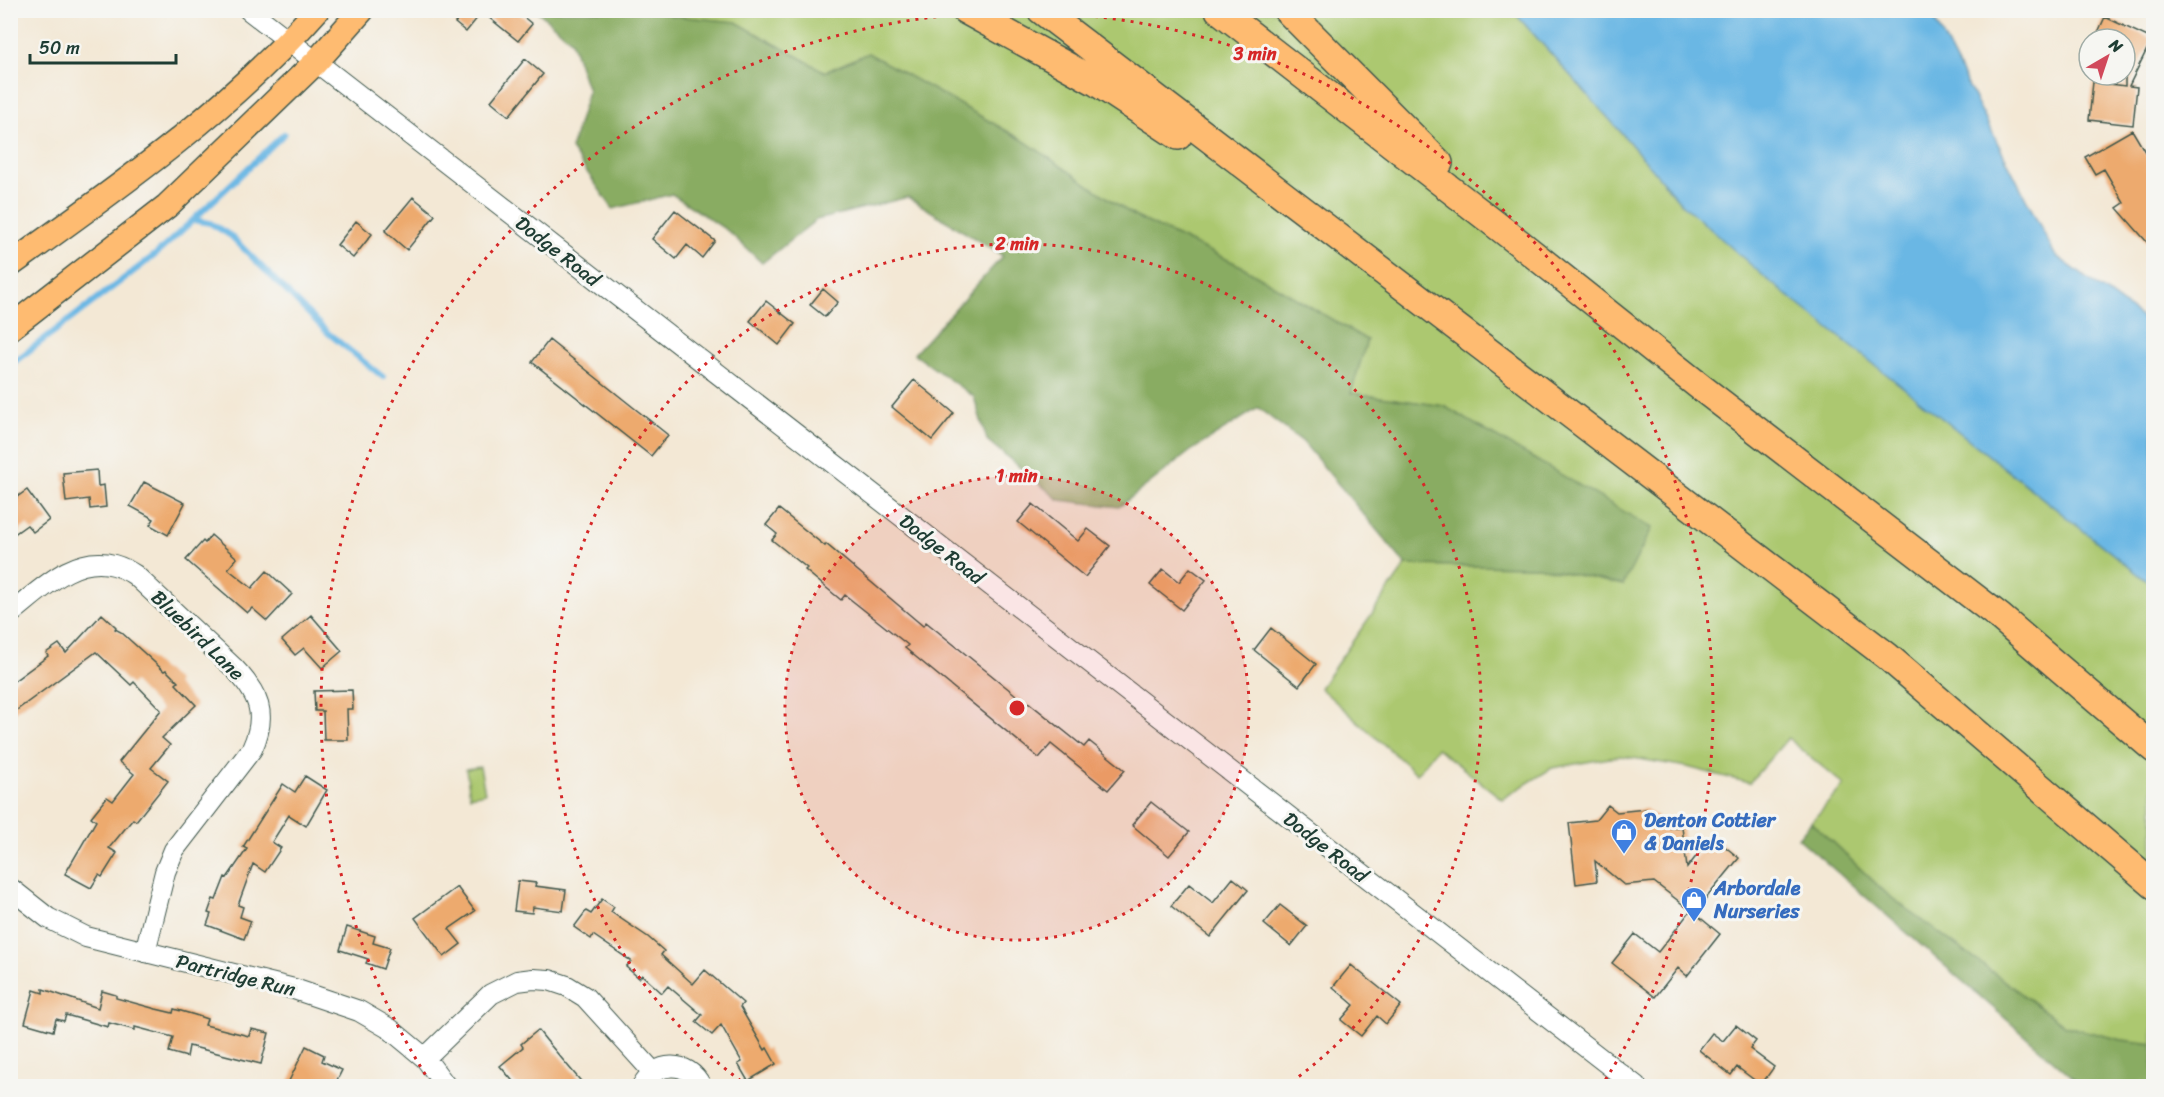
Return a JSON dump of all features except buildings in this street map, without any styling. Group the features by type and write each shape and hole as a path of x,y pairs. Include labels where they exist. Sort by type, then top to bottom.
{"highway":[{"path":"964,10 1096,82 1177,136 1282,212 1370,261"},
{"path":"1041,10 1887,656 2154,885"},
{"path":"1219,10 1712,396 2000,617 2154,749"},
{"path":"1287,10 1513,238"}],"main road":[{"path":"10,265 176,143 241,89 289,42 317,10"},
{"path":"10,328 166,206 316,62 362,10"}],"street":[{"name":"Dodge Road","path":"249,10 1636,1086"},
{"name":"Bluebird Lane","path":"10,614 68,570 85,563 102,562 116,565 135,575 233,667 248,682 257,699 261,715 260,733 252,749 174,850 165,872 145,952"},
{"name":"Partridge Run","path":"10,888 48,918 67,929 105,943 294,989 359,1011 390,1029 425,1058 446,1086"},
{"path":"425,1058 485,998 517,981 541,979 567,986 585,997 647,1079 663,1067 674,1066 694,1075 701,1086"}],"green space":[{"path":"537,11 658,11 674,16 736,22 825,72 868,53 1021,139 1136,217 1241,266 1367,340 1351,393 1444,406 1652,528 1623,585 1539,567 1406,565 1303,442 1258,408 1192,450 1119,507 1059,500 987,440 974,397 914,354 1003,256 908,197 816,220 762,263 728,231 672,194 613,209 571,149 588,91 571,40"},
{"path":"658,11 1513,11 1680,202 1784,292 2153,586 2153,1044 2122,1040 2065,1026 1888,895 1811,822 1844,785 1788,738 1749,783 1687,767 1621,756 1552,768 1502,799 1437,748 1417,774 1320,688 1406,565 1539,567 1623,585 1444,406 1350,393 1367,340 1241,266 1136,217 1021,139 868,53 825,72 736,22 672,16"},
{"path":"480,767 485,793 470,796 466,769"},
{"path":"1811,822 1888,895 2065,1026 2122,1040 2153,1044 2153,1086 2083,1086 1798,838"}],"water":[{"path":"1513,11 1930,11 2055,255 2153,326 2153,586 1768,280 1680,202"}],"waterway":[{"path":"193,220 284,134"},
{"path":"10,365 155,255 193,220 210,223 231,236 328,333 383,377"}],"place":[{"name":"Denton Cottier & Daniels","path":"1624,855"},
{"name":"Arbordale Nurseries","path":"1694,923"}]}
